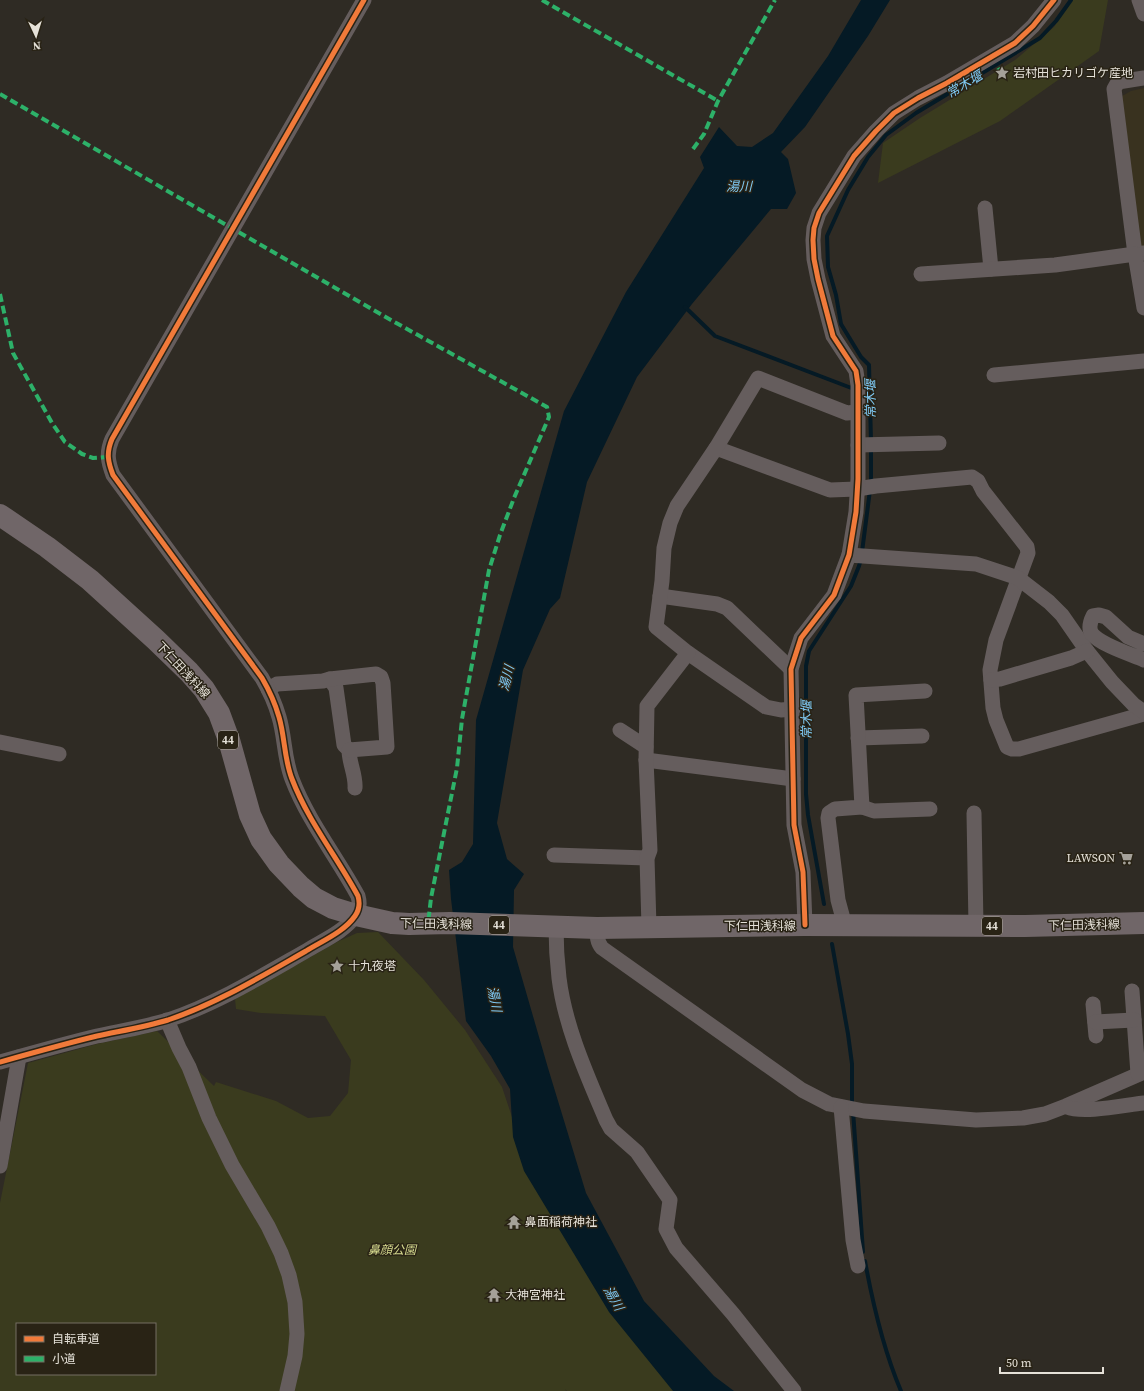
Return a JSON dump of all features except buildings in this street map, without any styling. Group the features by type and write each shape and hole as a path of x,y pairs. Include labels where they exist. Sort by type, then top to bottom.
{"main road":[{"name":"下仁田浅科線","path":"0,515 47,547 90,580 189,672 204,689 219,713 229,740 250,814 261,839 288,874 301,887 314,898 333,908 392,923 450,923 597,928 1144,924"}],"street":[{"path":"0,1062 167,1020 216,1000 269,972 333,935 356,915 360,903 358,896 304,805 292,779 279,717 268,689 262,678 113,475 109,465 107,450 228,235 364,0"},
{"path":"810,926 803,872 794,825 793,709 791,669 801,638 834,595 858,556 856,512 866,487 866,445 858,398 856,371 833,336 814,259 814,228 819,213 854,156 894,113 1015,43 1033,26 1054,0"},
{"path":"1139,0 1144,14"},
{"path":"1144,78 1118,82 1114,89 1140,254 1144,308"},
{"path":"984,208 991,269"},
{"path":"922,274 1055,265 1140,254"},
{"path":"994,375 1144,362"},
{"path":"793,709 781,710 766,706 688,654 656,627 664,548 670,523 677,506 716,448 758,378 847,413 858,398"},
{"path":"866,445 939,442"},
{"path":"716,448 830,490 972,477 978,481 983,491 1027,547 1028,553 996,640 991,662 993,708 996,720 1007,747 1019,749 1144,713"},
{"path":"858,556 976,564 1018,578 1049,602 1062,615 1087,651 1112,682 1134,705 1144,713"},
{"path":"660,596 718,604 727,608 791,669"},
{"path":"1144,644 1128,637 1106,617 1099,615 1093,616 1090,621 1092,634 1101,641 1144,660"},
{"path":"991,680 1000,679 1064,660 1087,651"},
{"path":"649,927 647,858 650,850 646,754 647,706 688,654"},
{"path":"268,689 277,684 323,681 330,678 376,674 381,677 387,747 349,750"},
{"path":"330,678 336,688 344,745 349,750 349,760 355,779 355,788"},
{"path":"862,807 856,694 925,691"},
{"path":"620,730 646,754 794,779"},
{"path":"858,738 922,736"},
{"path":"0,742 59,754"},
{"path":"842,926 828,818 829,813 835,809 862,807 874,811 930,809"},
{"path":"974,813 976,926"},
{"path":"554,855 647,858"},
{"path":"551,927 565,1009 580,1060 606,1120 611,1129 637,1152 670,1200 666,1229 676,1248 794,1391"},
{"path":"597,928 597,938 602,948 802,1090 829,1104 848,1108 976,1120 1023,1118 1045,1114 1066,1106 1141,1073 1132,991"},
{"path":"1093,1004 1095,1029 1134,1020"},
{"path":"167,1020 189,1067 209,1118 232,1165 268,1226 281,1253 289,1275 294,1302 297,1334 295,1356 287,1391"},
{"path":"0,1166 19,1057"},
{"path":"1066,1106 1072,1109 1099,1108 1144,1103"},
{"path":"848,1108 853,1240 858,1266"}],"shaded area":[{"path":"1144,88 1144,249 1140,249 1122,96 1131,91"}],"green space":[{"path":"1072,0 1108,0 1099,51 1000,121 878,183 883,143 920,118 1015,60 1054,27"},
{"name":"鼻顔公園","path":"378,932 424,980 465,1030 502,1087 530,1171 687,1391 567,1391 565,1389 566,1391 0,1391 0,1203 28,1063 97,1044 157,1031 214,1086 216,1082 276,1101 308,1118 330,1116 348,1093 351,1060 325,1016 261,1013 236,1009 235,999 337,942 357,933"}],"water":[{"name":"湯川","path":"861,0 890,0 868,36 805,127 781,152 788,159 796,193 787,209 771,209 692,304 637,377 587,482 560,598 550,609 523,670 497,823 507,859 524,874 514,890 513,947 586,1193 644,1301 714,1376 734,1391 673,1391 609,1312 524,1171 513,1137 510,1089 491,1056 466,1021 451,899 449,870 462,862 473,844 476,720 564,411 626,292 704,168 700,157 719,127 737,146 752,147 773,133 828,56"}],"waterway":[{"name":"常木堰","path":"871,441 869,365 861,357 841,324 836,295 828,267 827,236 848,190 868,157 886,135 916,113 1040,38 1056,21 1071,0"},
{"path":"685,307 715,336 854,389"},
{"name":"常木堰","path":"871,448 871,483"},
{"name":"常木堰","path":"862,552 870,490"},
{"name":"常木堰","path":"824,904 808,815 806,794 806,666 809,651 851,586 861,559"},
{"path":"832,944 852,1064 852,1105"},
{"path":"853,1111 863,1252"},
{"path":"865,1261 879,1327 901,1391"}],"marked path":[{"path":"542,0 718,101"},
{"path":"693,149 704,134 718,101 775,0"},
{"path":"0,94 382,315 547,407 549,417 514,498 489,570 462,719 457,768 431,898 428,924"},
{"path":"0,294 13,353 52,423 65,442 82,454 93,458 107,457"}],"cycle path":[{"path":"0,1062 85,1039 168,1020 204,1006 273,970 332,936 345,927 358,911 358,896 306,810 292,779 287,764 279,717 265,683 113,475 108,453 112,439 364,0"},
{"path":"805,925 803,872 794,825 791,669 801,638 834,595 849,555 856,512 858,479 858,385 856,371 833,336 814,259 814,228 819,213 854,156 894,113 1015,43 1033,26 1054,0"}],"place":[{"name":"岩村田ヒカリゴケ産地","path":"1002,73"},
{"name":"LAWSON","path":"1126,858"},
{"name":"十九夜塔","path":"337,966"},
{"name":"鼻面稲荷神社","path":"514,1222"},
{"name":"大神宮神社","path":"494,1295"}]}
